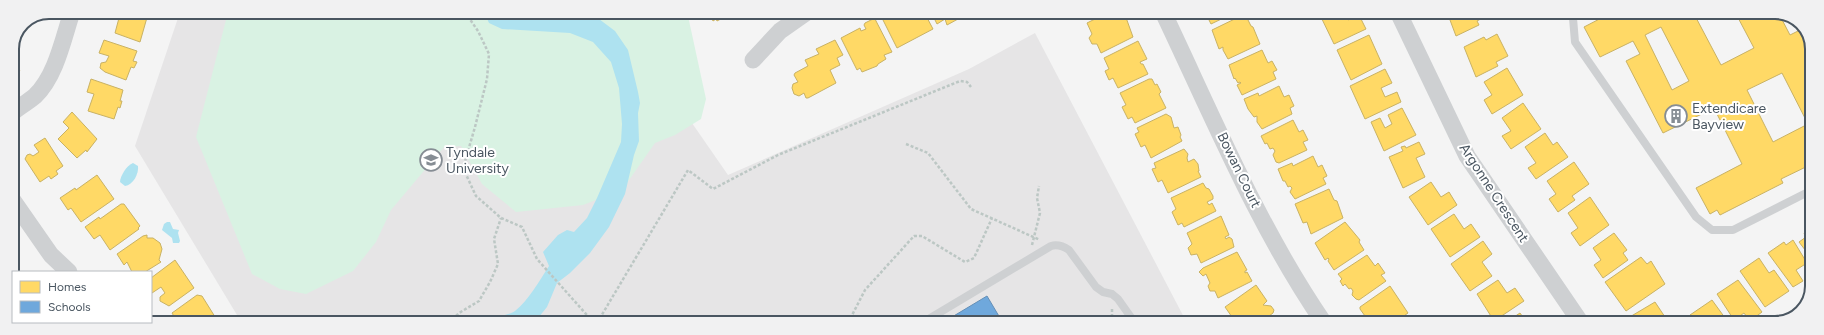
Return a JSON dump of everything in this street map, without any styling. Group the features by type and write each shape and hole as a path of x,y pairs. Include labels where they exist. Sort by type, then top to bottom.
{"street":[{"path":"19,108 35,96 47,80 57,57 70,19"},
{"path":"753,60 780,31 797,19"},
{"name":"Bowan Court","path":"1166,19 1247,190 1299,286 1319,316"},
{"name":"Argonne Crescent","path":"1401,19 1467,156 1576,316"},
{"path":"19,209 51,255 68,271"}],"lane":[{"path":"1573,19 1575,42 1696,217 1712,230 1733,230 1805,194"},
{"path":"934,316 1051,246 1063,246 1069,250 1096,287 1103,292 1112,294 1118,299 1130,316"}],"path":[{"path":"470,19 478,31 489,54 487,79 476,127 463,168 476,196 500,218 522,227 537,259 588,316"},
{"path":"599,316 688,170 713,189 778,155 960,81 968,82 971,87"},
{"path":"906,144 928,153 971,208 1051,246"},
{"path":"1031,249 1040,213 1037,198 1039,186"},
{"path":"456,316 479,301 490,282 498,264 494,239 500,218"},
{"path":"852,316 865,290 914,236 922,236 965,262 974,258 992,218"}],"shaded area":[{"name":"Tyndale University","path":"178,19 668,19 667,87 728,175 969,69 1035,33 1183,316 238,316 135,146"}],"green space":[{"path":"226,19 689,19 706,99 701,119 675,135 655,143 622,190 583,205 516,212 482,184 461,146 444,147 391,210 376,242 353,271 306,294 280,289 252,274 196,137"}],"water":[{"path":"487,19 599,19 615,31 628,50 640,103 638,113 639,141 634,155 625,194 609,227 590,253 570,273 557,283 547,307 540,316 500,316 515,311 525,302 534,290 549,266 543,252 558,235 567,230 574,232 587,218 621,142 622,124 619,88 611,62 593,42 570,33 502,29 489,23"},
{"path":"133,163 138,166 136,176 131,184 125,186 120,182 121,177 126,168"},
{"path":"170,222 173,229 179,230 179,243 173,243 172,238 162,230 164,224"}],"building: Homes":[{"path":"119,19 147,19 140,42 115,33"},
{"path":"875,19 892,52 884,55 886,59 877,66 862,72 860,68 857,70 841,38 860,28 861,31 866,29 864,25 865,23"},
{"path":"882,19 928,19 933,29 897,48"},
{"path":"934,19 945,19 937,24"},
{"path":"945,19 958,19 947,25"},
{"path":"1095,19 1127,19 1133,37 1101,53 1097,44 1092,44 1089,38 1092,34 1087,23"},
{"path":"1208,19 1221,19 1211,24"},
{"path":"1235,19 1248,19 1253,27 1260,44 1228,59 1223,47 1219,49 1212,30"},
{"path":"1322,19 1361,19 1366,29 1334,44"},
{"path":"1450,19 1481,19 1477,21 1479,25 1456,36"},
{"name":"Extendicare Bayview","path":"1599,19 1697,19 1721,65 1754,48 1739,19 1782,20 1790,35 1799,31 1804,41 1805,118 1782,73 1747,90 1773,142 1805,126 1805,167 1781,179 1783,183 1720,215 1717,210 1710,214 1696,188 1742,164 1714,108 1663,133 1626,61 1640,54 1633,41 1600,57 1584,27","holes":["1661,27 1689,81 1672,90 1645,35"]},
{"path":"1497,34 1508,56 1496,62 1498,66 1476,77 1464,47 1484,37 1486,40"},
{"path":"1369,35 1382,64 1351,80 1337,50"},
{"path":"104,40 137,51 133,61 137,62 134,68 131,67 126,80 105,72 100,68 101,63 106,62 109,56 99,53"},
{"path":"835,40 843,55 837,58 840,65 830,70 836,83 808,98 806,98 804,93 799,96 794,94 792,88 793,84 798,82 794,75 795,73 808,66 805,60 819,54 816,49"},
{"path":"1138,41 1147,59 1140,62 1143,64 1148,74 1118,88 1113,78 1109,80 1105,71 1109,69 1104,58"},
{"path":"1262,50 1268,63 1272,61 1277,70 1273,72 1276,79 1242,95 1237,85 1241,83 1238,83 1235,78 1234,79 1229,65"},
{"path":"1507,68 1523,95 1492,114 1484,100 1492,95 1484,82"},
{"path":"1385,69 1392,83 1381,88 1385,97 1397,92 1401,102 1365,119 1350,86"},
{"path":"91,79 123,90 120,108 118,107 114,119 88,111 94,94 87,92"},
{"path":"1149,79 1152,79 1155,85 1157,84 1161,92 1159,94 1166,108 1135,123 1132,117 1128,119 1122,107 1126,105 1120,93"},
{"path":"1279,86 1284,97 1289,95 1294,106 1290,108 1292,114 1262,129 1257,122 1257,116 1254,117 1248,109 1244,99 1258,93 1259,96"},
{"path":"1523,103 1541,129 1511,149 1502,136 1511,131 1502,118"},
{"path":"1402,108 1416,135 1384,151 1371,122 1380,118 1385,128 1392,124 1388,115"},
{"path":"72,112 97,139 87,152 86,150 77,158 58,139 69,128 63,122"},
{"path":"1166,114 1171,117 1174,128 1178,127 1182,141 1151,158 1145,145 1141,147 1135,134 1139,132 1137,128"},
{"path":"1293,120 1299,132 1303,130 1308,140 1303,142 1307,150 1279,163 1276,162 1273,155 1275,151 1273,148 1270,149 1267,143 1265,144 1261,136"},
{"path":"1545,133 1553,145 1557,142 1568,157 1536,179 1528,168 1536,163 1525,147"},
{"path":"45,138 63,166 56,171 58,174 51,179 49,176 40,182 25,159 27,155 30,154 33,156 39,152 34,145"},
{"path":"1419,142 1425,154 1416,158 1425,177 1403,188 1389,157 1403,151 1401,147 1405,146 1406,148"},
{"path":"1184,149 1188,154 1188,162 1194,159 1198,164 1198,171 1201,177 1168,193 1162,180 1158,182 1152,169 1156,168 1154,163"},
{"path":"1313,156 1318,167 1322,165 1327,176 1323,178 1326,184 1295,199 1290,192 1292,188 1290,186 1288,187 1285,181 1283,181 1278,169 1292,163 1293,166"},
{"path":"1574,162 1589,184 1572,196 1575,200 1558,212 1549,199 1556,194 1547,181"},
{"path":"97,175 114,199 81,222 71,208 68,210 60,198 75,188 76,190"},
{"path":"1431,182 1441,197 1449,192 1457,205 1428,225 1409,197"},
{"path":"1203,183 1213,196 1213,199 1207,202 1209,205 1212,203 1216,211 1184,227 1182,223 1178,225 1172,212 1176,209 1171,198"},
{"path":"1329,189 1334,200 1337,201 1343,218 1311,234 1307,222 1303,223 1295,204"},
{"path":"1590,197 1609,225 1580,246 1571,233 1578,228 1568,213"},
{"path":"121,204 124,204 140,226 138,228 139,229 110,250 100,235 94,239 85,227 99,217 100,219"},
{"path":"1454,214 1464,229 1471,224 1480,237 1450,257 1431,229"},
{"path":"1221,216 1229,235 1225,237 1226,239 1229,237 1232,239 1234,247 1201,263 1197,254 1191,255 1188,248 1192,244 1187,233"},
{"path":"1345,222 1360,240 1359,242 1364,250 1334,270 1328,261 1329,259 1328,258 1325,260 1315,243"},
{"path":"1614,233 1627,250 1623,253 1628,260 1603,278 1594,265 1601,260 1593,248"},
{"path":"147,235 147,238 153,238 160,243 162,249 159,260 161,262 147,271 132,271 127,262 124,265 117,254 143,236"},
{"path":"1805,238 1805,250 1799,242"},
{"path":"1793,240 1805,260 1805,264 1796,270 1803,281 1793,287 1768,253 1784,242 1786,245"},
{"path":"1483,241 1492,254 1482,262 1492,276 1470,291 1451,264"},
{"path":"1237,252 1247,270 1245,273 1247,272 1252,281 1218,298 1215,291 1210,291 1208,286 1210,283 1206,274 1203,276 1199,272 1203,268"},
{"path":"1367,255 1375,266 1378,263 1385,273 1381,275 1386,281 1359,300 1352,295 1353,291 1351,288 1349,289 1345,284 1343,286 1340,281 1342,279 1338,274"},
{"path":"1641,257 1647,264 1651,261 1665,284 1626,311 1605,282"},
{"path":"1759,258 1769,273 1774,270 1789,291 1765,307 1740,271"},
{"path":"175,260 194,288 169,306 160,301 160,297 165,293 161,287 152,293 152,277"},
{"path":"1498,280 1507,293 1515,288 1524,301 1502,316 1491,316 1477,294"},
{"path":"1738,280 1762,312 1757,316 1746,316 1744,313 1740,316 1731,316 1717,294"},
{"path":"1256,285 1267,301 1263,305 1271,306 1274,310 1269,316 1231,316 1225,307"},
{"path":"1390,286 1408,313 1404,316 1365,316 1360,307"},
{"path":"197,295 202,296 214,316 174,316 172,313"},
{"path":"1712,300 1724,316 1691,316"},
{"path":"1655,302 1664,316 1631,316"}],"building: Schools":[{"path":"987,296 999,316 954,316"}],"place":[{"name":"Extendicare Bayview","path":"1676,116"},
{"name":"Tyndale University","path":"431,160"}]}
